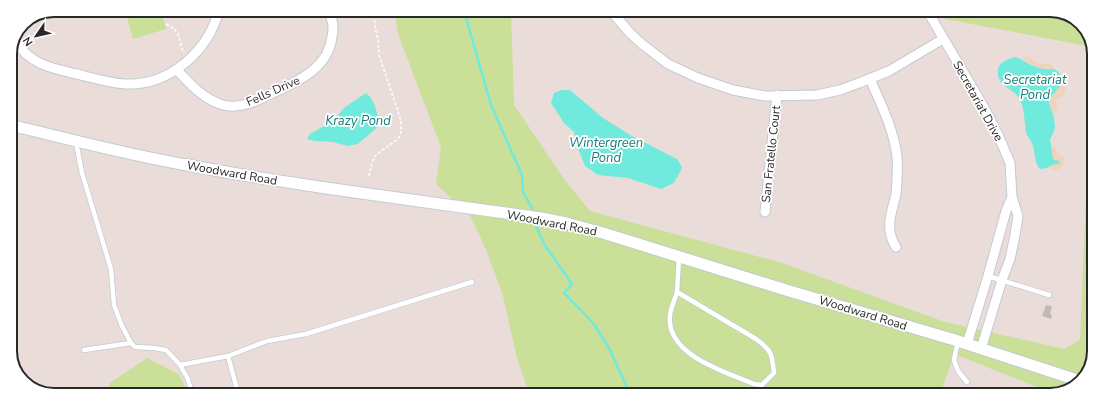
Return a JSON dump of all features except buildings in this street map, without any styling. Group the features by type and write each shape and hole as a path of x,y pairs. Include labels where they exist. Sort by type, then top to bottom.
{"street":[{"path":"18,46 31,59 51,68 110,82 125,84 142,83 163,77 177,70 203,44 217,17"},
{"name":"Fells Drive","path":"177,70 202,95 223,105 234,106 258,100 302,78 321,64 332,43 333,23 330,17"},
{"path":"617,17 638,40 668,64 698,78 733,90 765,96 816,95 840,90 889,71 944,39"},
{"name":"Secretariat Drive","path":"931,17 986,111 999,137 1010,163 1012,196 1018,216 1010,259 981,349"},
{"path":"870,79 885,113 897,156 896,194 890,219 891,236 896,247"},
{"name":"San Fratello Court","path":"765,212 777,95"},
{"name":"Woodward Road","path":"17,126 156,159 260,178 541,218 566,223 679,256 1073,379"},
{"name":"Secretariat Drive","path":"962,343 988,276 1006,211 1012,196"}],"lane":[{"path":"75,140 82,173 111,270 114,304 122,326 131,343 135,347 166,350 180,366 188,379 191,388"},
{"path":"677,292 766,346 772,356 774,373 762,385 754,384 702,362 686,352 674,338 670,324 670,316 677,292 679,256"},
{"path":"988,276 1049,295"},
{"path":"180,366 228,356 267,341 306,334 472,282"},
{"path":"84,350 131,343"},
{"path":"962,343 954,360 958,371 967,382"},
{"path":"228,356 237,388"}],"path":[{"path":"369,176 372,162 376,155 399,138 401,131 401,122 398,111 379,55 374,17"},
{"path":"166,24 178,33 183,50 188,60"}],"green space":[{"path":"127,17 163,17 166,29 133,39"},
{"path":"396,17 511,17 514,105 564,179 590,211 782,263 945,322 1064,349 1080,340 1087,194 1087,356 1081,372 1062,386 1039,388 954,354 942,388 527,388 516,354 503,296 487,252 470,215 436,184 441,147 398,34"},
{"path":"944,17 1057,18 1066,21 1076,28 1082,36 1086,46 945,19"},
{"path":"147,358 179,374 186,388 108,388 110,383"}],"sand":[{"path":"1024,56 1029,57 1037,63 1050,64 1054,69 1040,68 1022,59"},
{"path":"1063,82 1066,86 1066,91 1063,97 1056,99 1058,108 1054,114 1050,103 1052,96"},
{"path":"1051,145 1056,147 1058,154 1065,160 1063,167 1058,170 1053,170 1049,167 1054,164 1059,164 1053,158"}],"water":[{"name":"Secretariat Pond","path":"1016,57 1039,68 1053,69 1060,74 1063,79 1060,86 1050,98 1049,102 1054,118 1055,128 1050,140 1053,158 1054,160 1060,161 1059,164 1054,164 1047,168 1040,169 1035,160 1032,143 1026,132 1021,102 1019,98 1000,80 998,70 1000,64"},
{"name":"Wintergreen Pond","path":"562,90 570,90 603,118 632,136 677,159 682,167 674,183 661,189 628,178 598,175 585,166 577,146 574,132 564,123 551,103 554,93"},
{"name":"Krazy Pond","path":"366,93 374,103 380,125 358,144 347,146 333,142 307,139 310,134 333,121 345,107"}],"waterway":[{"path":"466,17 491,105 522,175 523,192 532,208"},
{"path":"536,226 544,244 572,284 564,293 594,324 610,350 627,388"}]}
